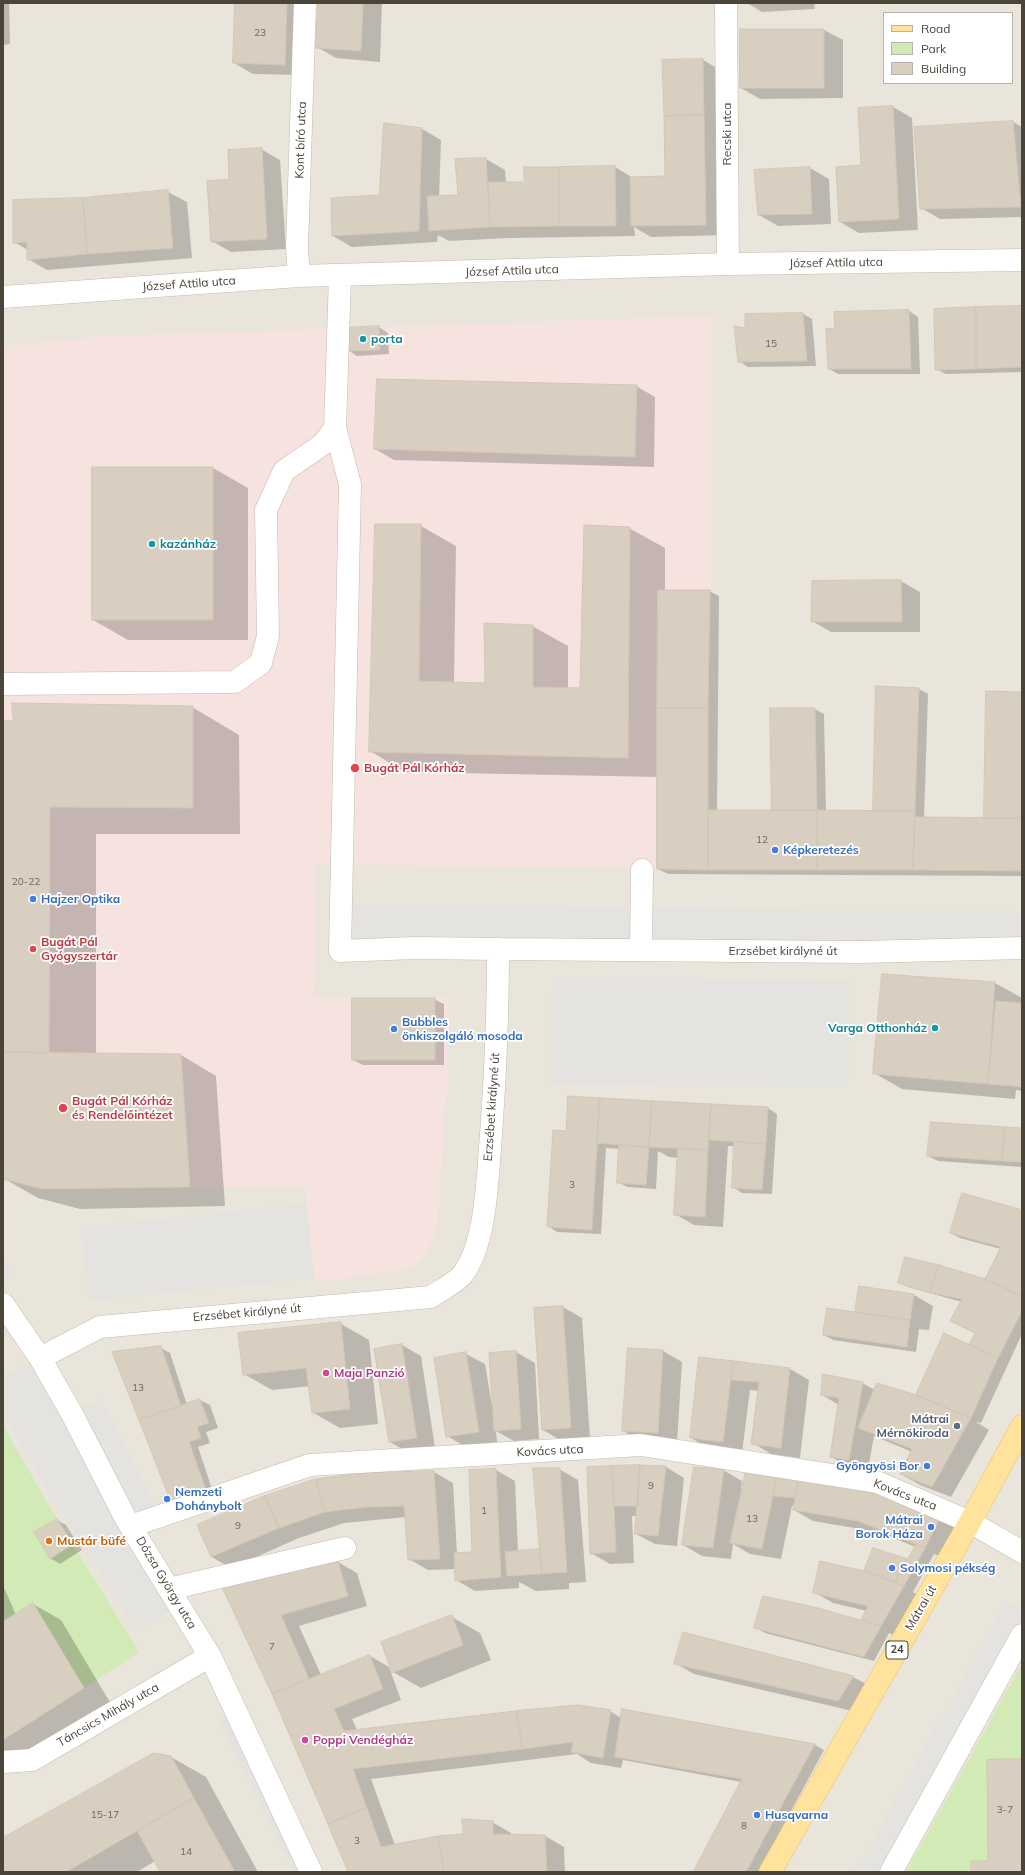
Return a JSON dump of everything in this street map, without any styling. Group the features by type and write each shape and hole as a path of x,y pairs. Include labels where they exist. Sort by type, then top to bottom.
{"main road":[{"name":"Mátrai út","path":"770,1872 970,1522 1022,1426"}],"street":[{"name":"Kont bíró utca","path":"299,276 297,248 305,3"},
{"name":"Recski utca","path":"726,3 728,264"},
{"name":"József Attila utca","path":"3,298 299,276 728,264 1022,260"},
{"path":"340,276 335,428 350,484 340,951 414,948 498,949"},
{"path":"3,684 235,682 262,663 268,636 266,510 284,471 323,444 335,428"},
{"path":"641,950 642,870"},
{"name":"Erzsébet királyné út","path":"40,1358 100,1327 431,1297 462,1275 478,1244 486,1192 495,1088 498,949 860,952 1022,948"},
{"name":"Dózsa György utca","path":"3,1304 40,1358 72,1414 131,1526 210,1656 311,1872"},
{"name":"Kovács utca","path":"131,1526 310,1465 641,1446 877,1482 970,1522 1022,1552"},
{"path":"169,1589 345,1548"},
{"path":"891,1872 1022,1635"},
{"name":"Táncsics Mihály utca","path":"3,1762 32,1760 210,1656"}],"shaded area":[{"path":"3,3 1022,3 1022,1872 3,1872"},
{"name":"Bugát Pál Kórház","path":"713,316 708,870 317,864 314,997 449,998 447,1087 437,1228 425,1257 413,1268 323,1282 315,1278 305,1186 43,1189 3,1179 3,346 108,336"},
{"path":"342,904 1022,912 1022,948 340,951"},
{"path":"552,976 850,981 848,1088 551,1084"},
{"path":"306,1204 314,1278 89,1301 81,1227"},
{"path":"3,1261 13,1275 3,1282"},
{"path":"40,1358 72,1413 100,1399 154,1505 127,1519 179,1606 138,1632 56,1504 3,1413 3,1376"},
{"path":"1006,1602 1022,1610 1022,1635 891,1872 855,1872"},
{"path":"235,1709 304,1872 293,1872 218,1720"}],"green space":[{"path":"3,1426 57,1519 139,1652 84,1688 33,1603 5,1620 3,1615"},
{"path":"1022,1664 1022,1872 906,1872"}],"building":[{"path":"235,3 287,3 285,65 233,63"},
{"path":"318,3 363,3 361,51 316,48"},
{"path":"740,29 824,29 824,88 740,88"},
{"path":"703,59 704,115 664,116 662,60"},
{"path":"893,106 899,219 839,222 836,167 861,165 858,108"},
{"path":"704,115 706,225 631,226 630,177 665,176 664,116"},
{"path":"1013,121 1021,207 920,209 914,127"},
{"path":"384,123 422,128 419,231 332,236 331,198 379,195"},
{"path":"262,148 267,239 211,242 207,181 229,179 228,150"},
{"path":"486,158 490,227 429,231 427,196 458,195 455,159"},
{"path":"615,166 616,226 559,226 559,167"},
{"path":"524,167 559,167 559,226 490,227 488,182 524,182"},
{"path":"810,167 812,214 758,215 754,170"},
{"path":"168,190 173,248 87,254 83,198"},
{"path":"83,198 87,254 27,260 27,242 13,243 13,200"},
{"path":"1022,306 1022,367 976,369 976,307"},
{"path":"976,307 976,369 935,370 934,309"},
{"path":"909,310 911,369 828,369 826,328 835,329 834,312"},
{"path":"803,313 807,361 738,362 734,326 745,328 745,314"},
{"name":"porta","path":"379,326 380,350 347,351 345,328"},
{"path":"377,379 637,385 635,457 374,449"},
{"name":"kazánház","path":"92,467 213,467 213,620 92,620"},
{"path":"375,524 421,524 419,681 485,683 484,623 533,625 533,687 580,688 584,525 630,527 628,758 369,752"},
{"path":"901,580 902,622 811,622 812,581"},
{"path":"658,590 710,590 708,708 657,708"},
{"path":"876,686 919,688 915,811 873,811"},
{"path":"986,691 1022,692 1022,818 984,818"},
{"path":"12,703 193,706 193,808 50,807 49,1053 3,1052 3,721 13,721"},
{"path":"657,708 708,708 708,870 657,869"},
{"path":"770,708 815,708 817,810 772,810"},
{"path":"708,810 817,810 817,870 708,870"},
{"path":"817,810 915,811 913,870 817,870"},
{"path":"915,817 1022,818 1022,871 913,870"},
{"name":"Varga Otthonház","path":"882,974 995,982 988,1084 873,1074"},
{"name":"Bubbles önkiszolgáló mosoda","path":"352,998 435,998 435,1060 352,1060"},
{"path":"996,1001 1022,1003 1022,1087 988,1084"},
{"path":"3,1052 181,1054 190,1187 43,1189 3,1179"},
{"path":"568,1096 600,1098 592,1230 547,1227 553,1130 566,1131"},
{"path":"600,1098 652,1101 649,1147 597,1143"},
{"path":"652,1101 711,1104 708,1150 649,1147"},
{"path":"711,1104 768,1107 766,1144 709,1140"},
{"path":"931,1122 1005,1127 1002,1161 927,1156"},
{"path":"1005,1127 1022,1128 1022,1162 1002,1161"},
{"path":"734,1142 766,1144 762,1190 732,1188"},
{"path":"619,1145 649,1147 646,1185 617,1183"},
{"path":"678,1148 708,1150 705,1217 674,1215"},
{"path":"962,1193 1022,1210 1022,1296 985,1279 1001,1247 950,1233"},
{"path":"905,1257 939,1265 930,1293 898,1283"},
{"path":"939,1265 985,1279 1022,1296 1022,1311 998,1358 969,1344 975,1333 950,1321 962,1299 930,1293"},
{"path":"859,1286 914,1294 910,1320 855,1312"},
{"path":"563,1306 571,1428 542,1430 534,1308"},
{"path":"827,1308 910,1320 907,1347 823,1335"},
{"path":"341,1322 350,1409 312,1413 306,1368 243,1375 238,1333"},
{"path":"944,1333 998,1358 971,1418 916,1395"},
{"path":"402,1344 417,1438 389,1442 374,1349"},
{"path":"161,1346 181,1406 139,1420 112,1352"},
{"path":"628,1348 663,1350 658,1433 622,1431"},
{"path":"516,1351 521,1429 494,1431 489,1353"},
{"path":"466,1352 479,1432 446,1437 434,1358"},
{"path":"699,1357 733,1361 723,1442 690,1438"},
{"path":"733,1361 790,1368 781,1448 751,1444 759,1382 731,1380"},
{"path":"823,1374 863,1382 849,1460 830,1457 839,1398 821,1395"},
{"path":"877,1383 916,1395 971,1418 932,1487 900,1474 912,1449 858,1428"},
{"path":"200,1399 209,1423 197,1427 201,1438 189,1442 206,1490 171,1502 139,1420"},
{"path":"640,1465 638,1506 614,1506 612,1466"},
{"path":"640,1465 666,1466 658,1536 635,1534"},
{"path":"612,1466 616,1552 590,1554 587,1467"},
{"path":"694,1467 724,1469 713,1548 682,1545"},
{"path":"533,1468 560,1468 567,1572 542,1574"},
{"path":"496,1469 501,1577 455,1581 454,1553 472,1552 469,1470"},
{"path":"434,1471 440,1559 408,1560 404,1506 367,1507 325,1512 316,1479 363,1473"},
{"path":"746,1471 777,1476 762,1549 730,1543"},
{"path":"777,1476 799,1477 795,1498 773,1496"},
{"path":"799,1477 880,1492 940,1518 925,1548 858,1521 793,1510"},
{"path":"316,1479 325,1512 279,1528 265,1496"},
{"path":"265,1496 279,1528 211,1557 197,1525"},
{"path":"57,1519 73,1544 50,1559 34,1532"},
{"path":"916,1545 925,1548 904,1586 895,1582"},
{"path":"873,1548 908,1559 895,1582 864,1571"},
{"path":"540,1549 542,1574 507,1576 505,1552"},
{"path":"338,1561 348,1596 281,1615 309,1679 272,1694 223,1589"},
{"path":"820,1561 864,1571 904,1586 881,1626 861,1620 868,1606 813,1593"},
{"path":"763,1596 818,1608 881,1626 864,1657 754,1628"},
{"path":"33,1603 84,1688 3,1740 3,1622"},
{"path":"452,1615 463,1645 392,1673 381,1642"},
{"path":"683,1632 854,1676 838,1701 674,1664"},
{"path":"370,1655 383,1689 334,1709 344,1731 516,1711 523,1749 353,1769 367,1808 328,1824 272,1694"},
{"path":"578,1705 611,1710 603,1758 571,1752 573,1742 523,1749 516,1711"},
{"path":"622,1709 815,1744 746,1872 693,1872 742,1779 615,1757"},
{"path":"154,1753 171,1756 194,1798 66,1872 3,1872 3,1838"},
{"path":"1022,1759 1022,1872 971,1872 971,1861 988,1861 987,1760"},
{"path":"194,1798 235,1872 160,1872 137,1831"},
{"path":"367,1808 381,1847 438,1836 444,1872 348,1872 328,1824"},
{"path":"462,1819 493,1821 493,1834 545,1835 547,1872 444,1872 438,1836 463,1834"}],"place":[{"name":"porta","path":"363,339"},
{"name":"kazánház","path":"152,544"},
{"name":"Bugát Pál Kórház","path":"355,768"},
{"name":"Képkeretezés","path":"775,850"},
{"name":"Hajzer Optika","path":"33,899"},
{"name":"Bugát Pál Gyógyszertár","path":"33,949"},
{"name":"Varga Otthonház","path":"935,1028"},
{"name":"Bubbles önkiszolgáló mosoda","path":"394,1029"},
{"name":"Bugát Pál Kórház és Rendelőintézet","path":"63,1108"},
{"name":"Maja Panzió","path":"326,1373"},
{"name":"Mátrai Mérnökiroda","path":"957,1426"},
{"name":"Gyöngyösi Bor","path":"927,1466"},
{"name":"Nemzeti Dohánybolt","path":"167,1499"},
{"name":"Mátrai Borok Háza","path":"931,1527"},
{"name":"Mustár büfé","path":"49,1541"},
{"name":"Solymosi pékség","path":"892,1568"},
{"name":"Poppi Vendégház","path":"305,1740"},
{"name":"Husqvarna","path":"757,1815"}]}
